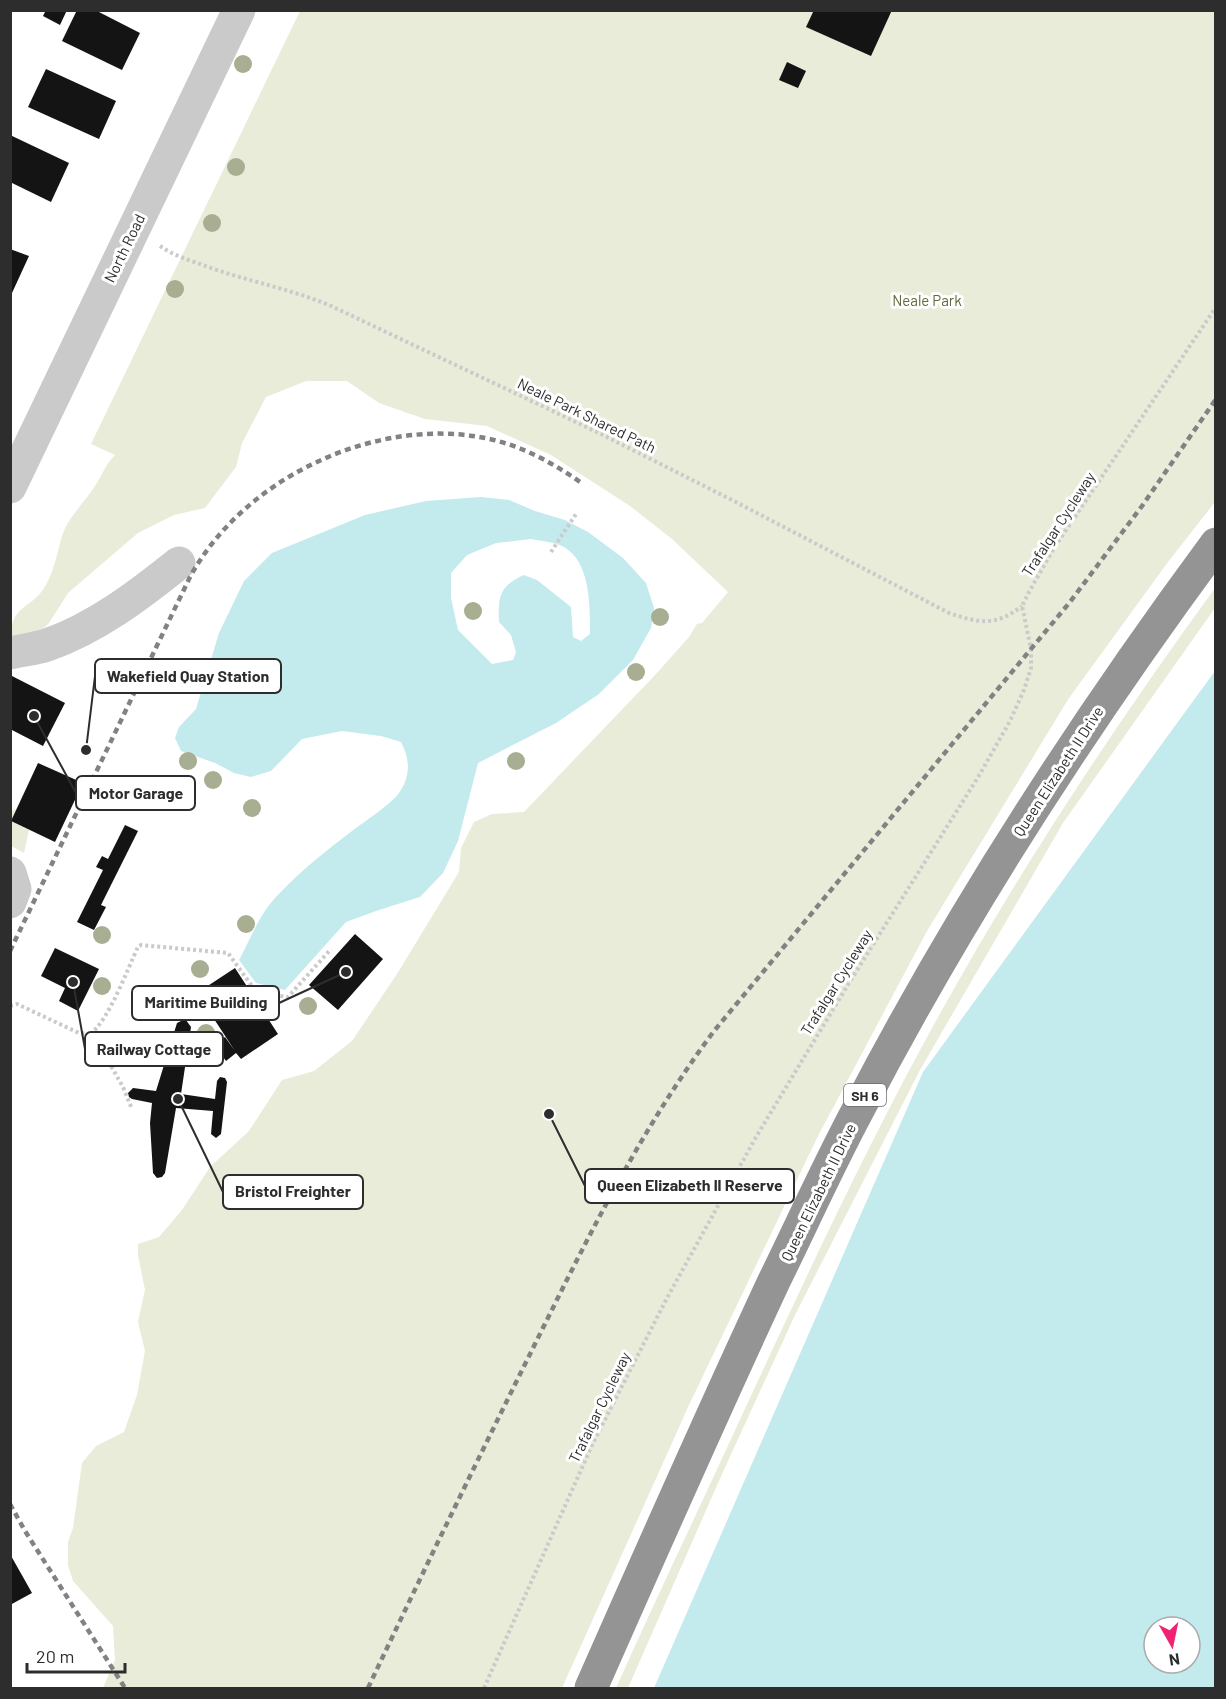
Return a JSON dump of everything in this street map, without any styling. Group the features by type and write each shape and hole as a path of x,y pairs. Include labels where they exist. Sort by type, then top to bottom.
{"highway":[{"name":"Queen Elizabeth II Drive","path":"591,1689 689,1465 805,1217 857,1111 915,1004 1039,797 1158,622 1215,544"}],"street":[{"name":"North Road","path":"10,487 238,10"},
{"path":"10,653 45,646 74,634 123,604 179,562"},
{"path":"10,873 15,890 10,902"}],"path":[{"name":"Neale Park Shared Path","path":"136,226 163,248 182,258 301,293 451,362 730,499 949,613 986,622 999,621 1009,617 1022,606"},
{"name":"Trafalgar Cycleway","path":"484,1689 593,1443 667,1298 756,1137 1010,722 1024,690 1031,662 1031,649 1022,606 1054,548 1215,307"},
{"path":"551,552 576,514"},
{"path":"90,1034 96,1030 107,1012 141,945 228,953 257,993 288,997 331,949"},
{"path":"10,1006 16,1004 95,1038 123,1087 132,1109"}],"green space":[{"name":"Neale Park","path":"300,11 1215,11 1215,502 1168,562 1069,698 927,931 818,1136 689,1405 562,1688 103,1688 115,1660 113,1626 73,1581 68,1565 68,1542 73,1528 82,1463 96,1446 124,1432 137,1395 145,1351 138,1322 145,1290 138,1244 159,1237 182,1210 210,1167 249,1131 282,1080 314,1071 352,1041 397,974 459,872 461,848 474,822 492,814 524,812 656,674 689,637 697,624 702,623 728,592 672,539 630,506 551,455 487,426 425,419 379,403 347,381 306,381 266,397 242,443 236,467 205,508 174,515 138,533 68,593 49,623 31,641 11,639 17,614 39,595 47,582 69,522 115,455 91,444"},
{"path":"1215,588 1215,608 1063,823 920,1070 795,1315 628,1688 616,1688 821,1246 933,1027 992,923 1052,825 1148,682"},
{"path":"17,809 11,821 11,811"},
{"path":"11,821 29,830 24,853 11,846"}],"water":[{"path":"481,497 509,500 565,520 588,532 623,558 646,583 654,608 651,628 633,660 599,694 556,723 478,763 458,841 443,873 420,897 346,922 285,990 256,983 239,960 265,911 304,869 396,797 406,780 408,768 406,755 401,742 381,736 342,731 302,739 271,771 251,777 234,773 215,763 181,751 175,738 179,727 196,709 219,633 244,581 272,553 365,515 426,501","holes":["531,539 564,547 579,563 587,586 590,634 581,641 573,637 571,607 537,580 524,575 509,583 502,593 499,606 499,622 511,635 516,652 513,660 492,664 458,630 451,598 451,573 467,555 496,543"]},
{"path":"1215,671 1215,1688 654,1688 923,1072"}],"building":[{"path":"46,10 67,10 60,25 43,16"},
{"path":"77,10 95,10 140,33 122,70 62,41"},
{"path":"814,10 892,10 871,56 806,27"},
{"path":"787,62 806,71 798,88 779,80"},
{"path":"46,69 116,101 99,139 28,107"},
{"path":"10,135 69,163 51,202 10,182"},
{"path":"10,249 29,256 12,293 10,293"},
{"path":"10,675 65,703 43,746 10,729"},
{"path":"38,763 83,783 55,842 11,821"},
{"path":"125,825 138,831 101,905 106,907 94,930 77,922 103,870 96,867 102,856 108,859"},
{"path":"355,934 383,959 338,1010 309,985"},
{"path":"55,948 99,969 78,1011 59,1001 65,988 41,976"},
{"path":"235,968 278,1034 241,1059 236,1053 226,1061 214,1045 225,1037 235,1051 197,993"},
{"path":"186,1020 191,1027 181,1094 215,1099 217,1081 220,1077 225,1078 227,1082 221,1134 216,1138 211,1134 213,1111 176,1108 165,1173 162,1177 157,1178 153,1173 150,1123 152,1103 132,1099 128,1093 133,1088 156,1091 177,1023"},
{"path":"10,1554 32,1593 10,1605"}],"railway":[{"path":"368,1688 575,1265 617,1184 663,1106 714,1031 1070,602 1142,506 1216,399"},
{"path":"10,951 190,577 213,542 243,511 277,484 316,463 357,446 400,437 443,434 498,441 536,456 583,484"},
{"path":"10,1504 125,1688"}],"place":[{"name":"Motor Garage","path":"34,716"},
{"name":"Wakefield Quay Station","path":"86,750"},
{"name":"Maritime Building","path":"346,972"},
{"name":"Railway Cottage","path":"73,982"},
{"name":"Bristol Freighter","path":"178,1099"},
{"name":"Queen Elizabeth ll Reserve","path":"549,1114"}]}
